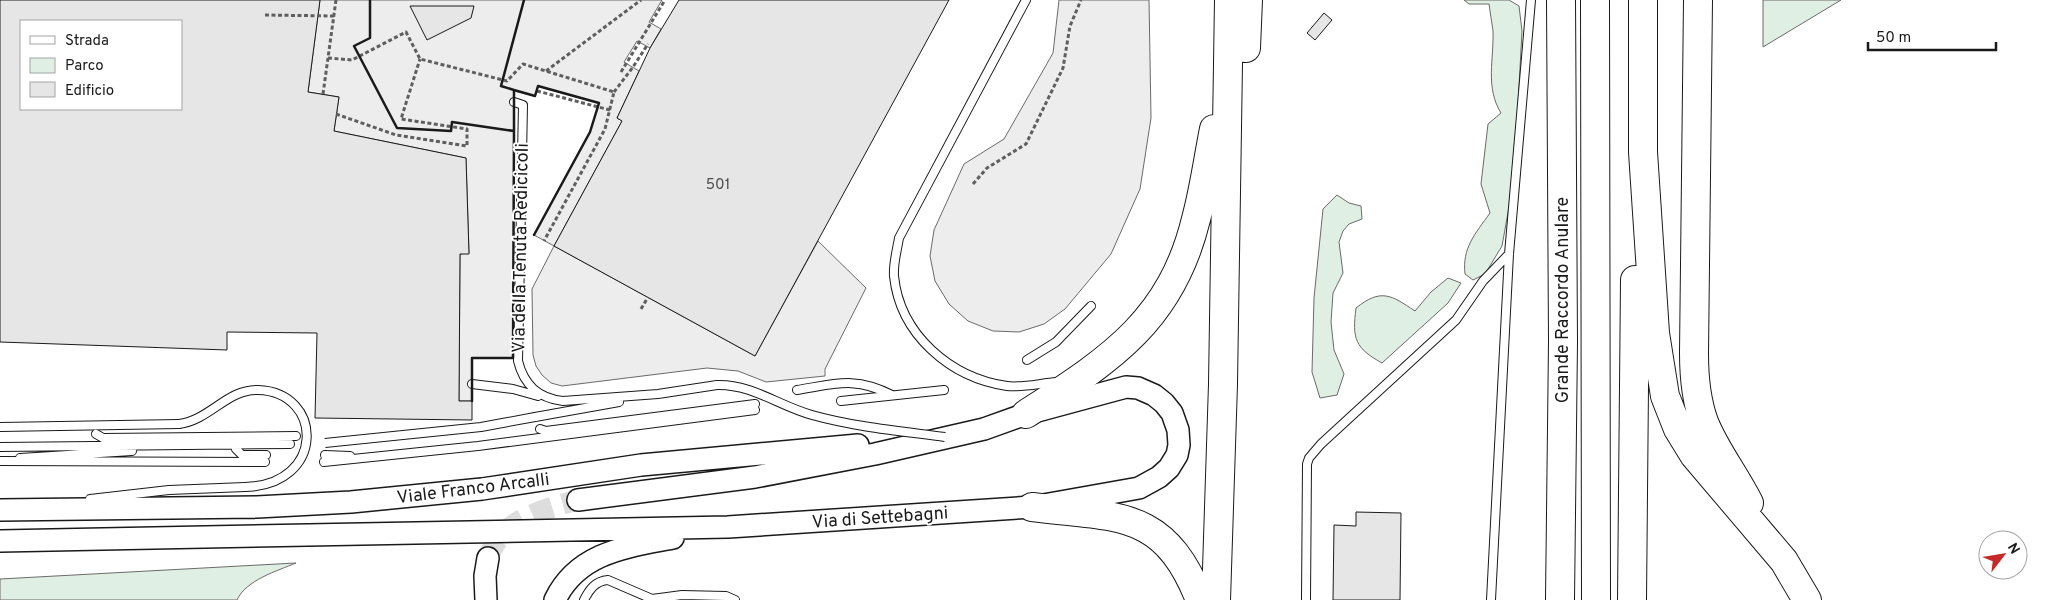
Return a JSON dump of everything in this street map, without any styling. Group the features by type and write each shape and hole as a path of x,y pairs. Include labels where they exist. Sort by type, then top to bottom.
{"highway":[{"path":"1224,384 1229,0"},
{"path":"1216,600 1224,384 1248,0"},
{"path":"1632,600 1635,280 1643,152 1644,0"},
{"path":"1698,0 1695,383 1699,404 1708,431 1743,492 1765,538"},
{"name":"Grande Raccordo Anulare","path":"1595,6 1596,600"},
{"name":"Grande Raccordo Anulare","path":"1560,600 1561,7"},
{"path":"1026,414 1079,380 1130,339 1155,312 1174,281 1196,220 1227,64"},
{"path":"1643,152 1655,333 1662,383 1668,406 1678,429 1694,455 1731,501 1784,561 1807,600"},
{"path":"1032,507 1118,518 1151,529 1162,538 1181,561 1200,600"}],"main road":[{"name":"Via di Settebagni","path":"728,527 1032,507 1145,486 1160,477 1172,464 1177,455 1180,440 1174,417 1164,403 1154,395 1134,388 1116,389 1026,414"},
{"path":"578,500 755,477 875,454 984,429 1026,414"},
{"name":"Viale Franco Arcalli","path":"0,510 247,507 351,502 482,489 690,460 945,437"},
{"path":"555,600 562,587 577,571 602,554 728,527"},
{"name":"Viale Franco Arcalli","path":"0,541 728,527"},
{"path":"486,600 484,576 488,558"}],"lane":[{"path":"1026,0 899,238 894,274 898,298 909,322 932,352 956,369 984,382 1010,386 1079,380"},
{"path":"1491,600 1509,254 1532,0"},
{"name":"Via della Tenuta Redicicoli","path":"514,102 523,104 518,361 521,374 528,385 538,394 550,400"},
{"path":"1306,600 1306,486 1309,458 1456,320 1483,282 1509,254"},
{"path":"1026,360 1056,342 1091,306"},
{"path":"797,390 847,382 879,389 892,396"},
{"path":"472,384 513,389 550,400 577,400 657,394"},
{"path":"325,443 481,427 657,394 717,385 747,388 792,409 838,422 945,437"},
{"path":"0,427 179,424 196,420 226,400 250,390 270,391 292,403 302,416 307,432 305,448 299,462 281,479 266,484 169,490 0,510"},
{"path":"841,401 944,390"},
{"path":"324,458 354,458 478,446 755,407 546,431 540,430"},
{"path":"96,434 103,438 296,436"},
{"path":"0,447 290,444"},
{"path":"0,461 266,458 242,455 236,449"},
{"path":"0,461 32,456 132,451"},
{"path":"584,600 590,589 601,580 608,580 652,600 682,595 726,596 735,600"}],"path":[{"path":"323,94 336,0"},
{"path":"546,71 641,0"},
{"path":"621,72 666,0"},
{"path":"973,184 987,168 1026,144 1063,68 1070,26 1081,0"},
{"path":"265,15 334,16"},
{"path":"328,58 352,60 406,32 420,59 401,119 467,130 467,146 396,135 336,114"},
{"path":"544,241 605,128 614,92 634,67 648,44"},
{"path":"420,59 507,81 523,64 614,92"},
{"path":"537,91 610,110"},
{"path":"641,310 648,298"}],"green space":[{"path":"1464,0 1509,0 1519,6 1522,31 1514,179 1502,246 1485,274 1473,280 1465,274 1466,256 1471,242 1490,213 1481,184 1488,124 1501,113 1493,93 1491,73 1493,31 1489,4 1469,4"},
{"path":"1763,0 1841,0 1763,47"},
{"path":"1337,195 1349,203 1361,206 1362,219 1349,224 1343,231 1339,242 1343,273 1333,293 1331,322 1334,350 1344,374 1337,395 1320,398 1312,372 1314,298 1323,209"},
{"path":"1448,278 1461,283 1448,303 1382,363 1373,358 1357,342 1355,335 1356,308 1372,298 1386,296 1399,301 1415,311 1431,292"},
{"path":"296,563 271,573 247,587 237,600 0,600 0,579"}],"shaded area":[{"path":"320,0 662,0 649,22 661,29 650,48 637,41 624,62 639,71 617,118 622,121 554,246 534,235 590,132 599,103 538,86 535,96 514,91 513,358 472,358 472,401 459,401 460,254 469,253 466,158 334,131 339,97 308,92"},
{"path":"1059,0 1149,0 1151,118 1140,189 1111,254 1065,309 1044,324 1019,332 993,331 968,321 949,304 935,281 930,256 934,230 964,164 1004,139 1053,53"},
{"path":"818,241 866,288 825,369 825,376 766,382 738,371 707,368 562,386 551,383 542,375 536,366 533,355 532,289 554,246 755,356"}],"building":[{"path":"0,0 320,0 308,92 339,97 334,131 466,158 469,254 460,254 459,401 472,401 472,420 315,418 317,333 227,332 227,350 0,342"},
{"path":"679,0 949,0 755,356 554,246 622,121 617,118 650,48"},
{"path":"410,6 474,6 471,18 427,40"},
{"path":"1324,13 1332,20 1315,40 1307,33"},
{"path":"1356,512 1401,513 1400,600 1333,600 1334,525 1356,526"}],"tunnel":[{"path":"488,558 494,545 513,525 537,512 578,500"}],"wall":[{"path":"370,0 370,38 354,46 397,128 451,131 452,122 514,131 513,358 472,358 472,401"},
{"path":"514,131 514,90 501,86 524,0"},
{"path":"514,90 535,96 538,86 599,103 590,132 534,235"}]}
